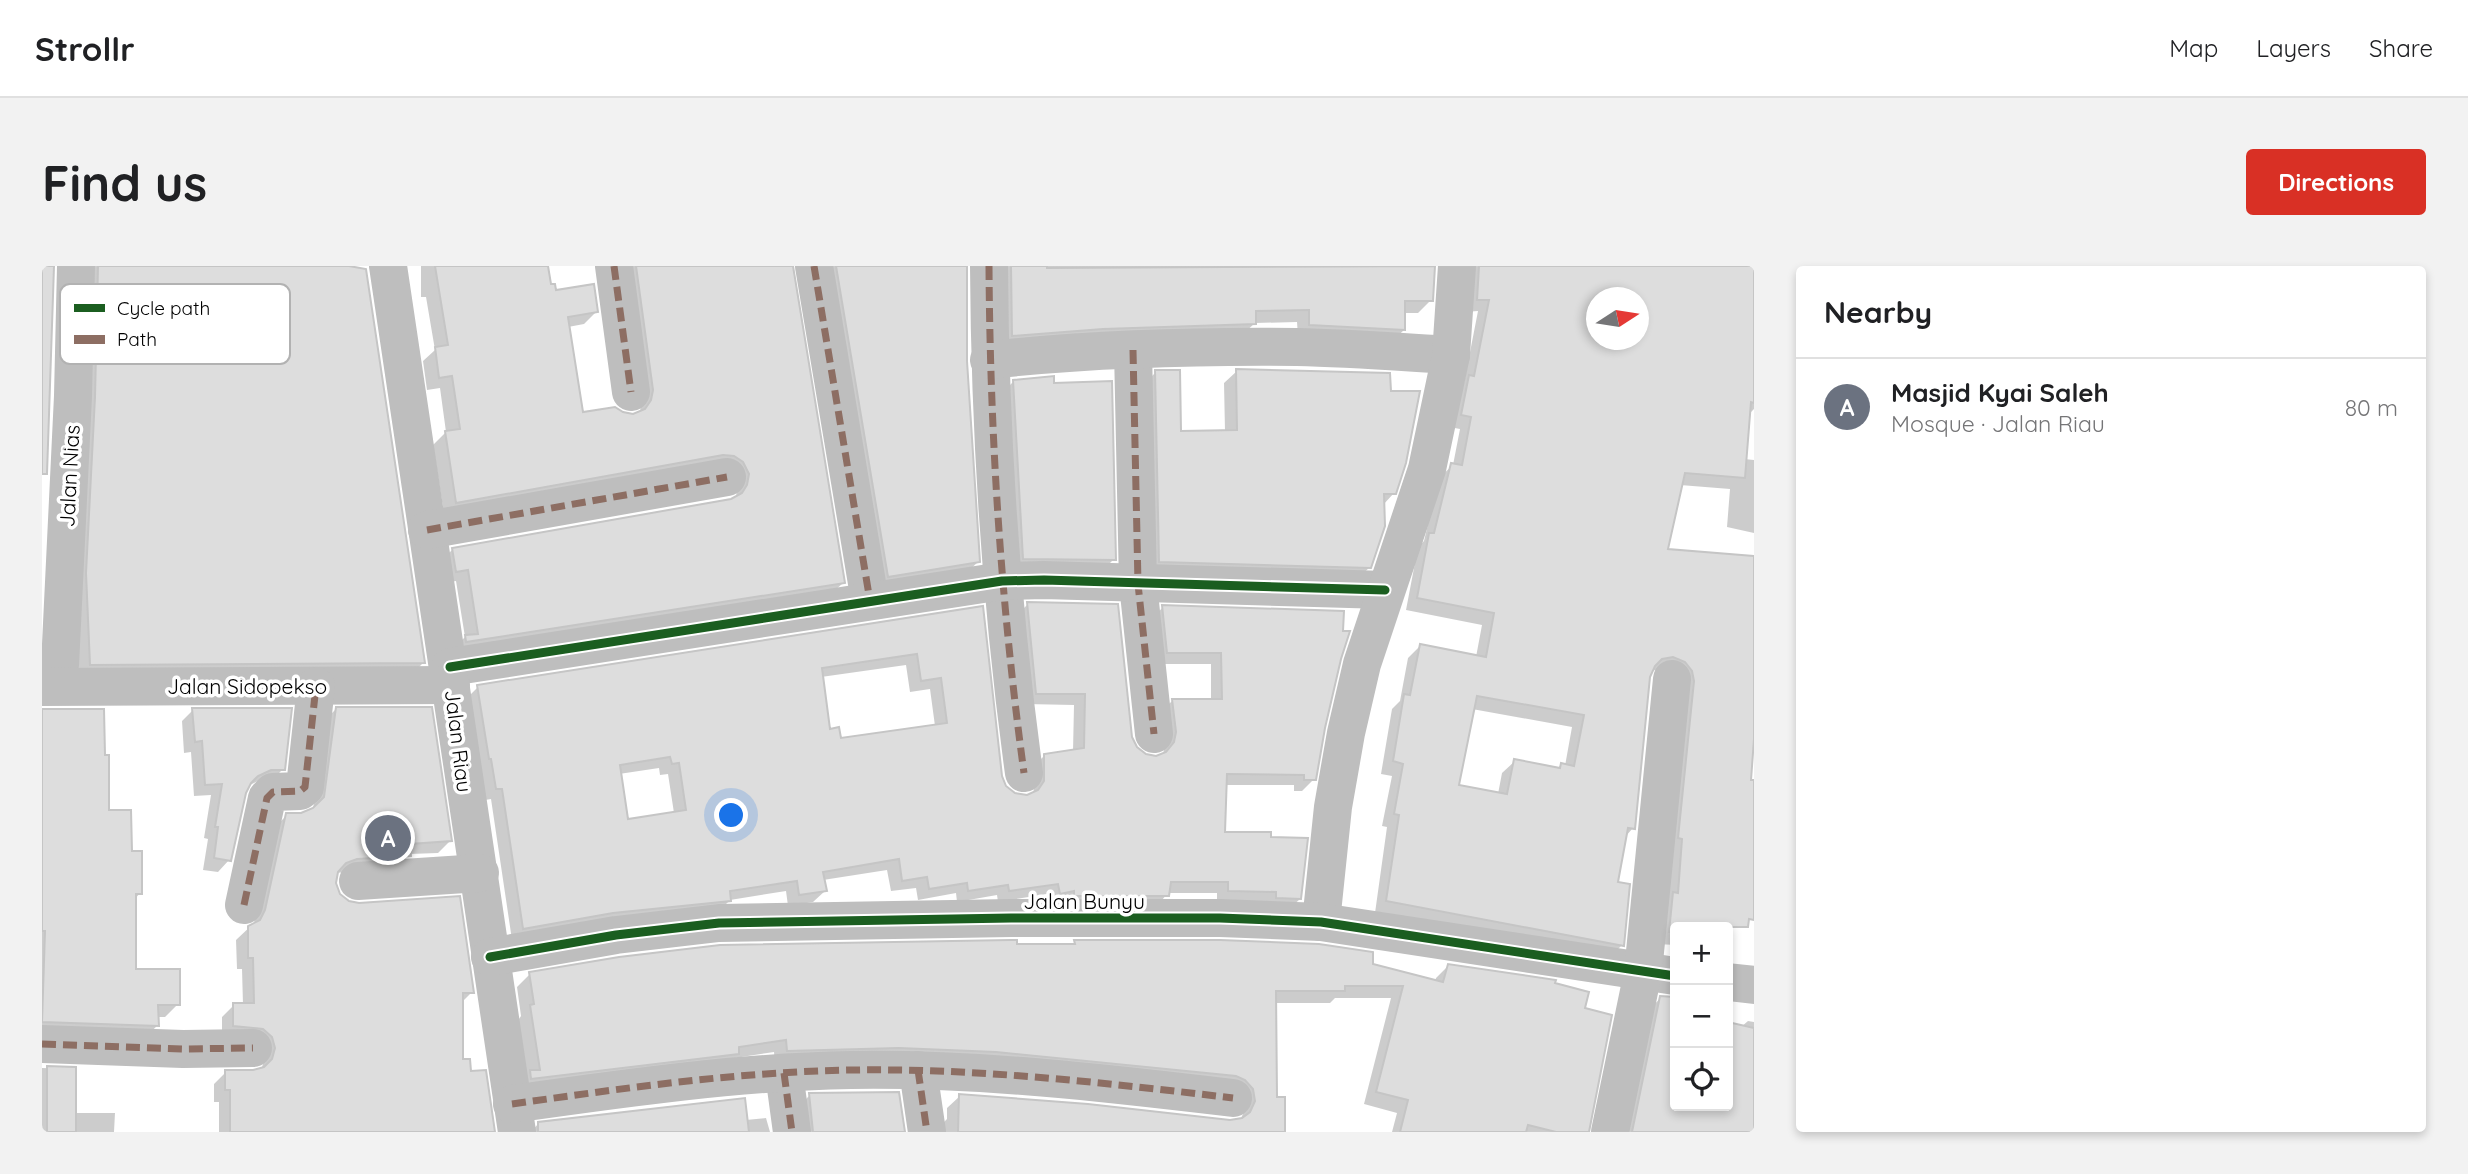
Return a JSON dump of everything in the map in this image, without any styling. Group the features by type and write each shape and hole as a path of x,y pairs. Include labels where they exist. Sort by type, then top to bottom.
{"street":[{"name":"Jalan Nias","path":"76,266 76,284"},
{"name":"Jalan Riau","path":"388,266 515,1118"},
{"path":"614,266 631,392"},
{"path":"814,266 870,601"},
{"path":"989,266 989,360 1002,581 1024,773"},
{"path":"1321,922 1339,769 1362,664 1427,469 1451,355 1457,266"},
{"path":"989,360 1133,350 1298,347 1451,355"},
{"path":"1133,350 1138,584 1154,734"},
{"name":"Jalan Nias","path":"50,687 74,364"},
{"path":"427,530 727,477"},
{"name":"Jalan Sidopekso","path":"50,687 316,686 451,676 685,632 1002,581 1385,590"},
{"path":"1610,1132 1659,974 1672,679"},
{"path":"244,905 267,798 273,792 300,791 305,787 316,686"},
{"path":"358,881 480,873"},
{"name":"Jalan Bunyu","path":"490,957 616,935 719,923 1220,918 1321,922 1659,974"},
{"path":"1733,983 1754,985"},
{"path":"42,1044 253,1048"},
{"path":"515,1118 655,1083 784,1073 918,1070 1134,1085 1233,1098"},
{"path":"918,1070 927,1132"},
{"path":"784,1073 792,1132"}],"building":[{"path":"42,266 54,266 47,474 42,474"},
{"path":"98,266 349,266 366,269 425,663 90,665 86,573 96,364 290,364 290,284 98,284"},
{"path":"435,266 548,266 551,284 555,284 556,290 594,284 598,312 568,317 583,412 615,407 633,414 645,409 653,390 636,266 793,266 845,583 466,642 465,635 478,634 468,570 456,572 452,548 731,499 742,493 749,474 743,462 734,456 723,455 456,503 445,431 460,429 452,376 439,378 435,347 448,345"},
{"path":"836,266 967,266 967,361 980,562 888,577"},
{"path":"1011,266 1435,266 1433,301 1405,301 1405,330 1309,325 1309,310 1256,311 1256,324 1103,329 1012,336"},
{"path":"1479,266 1754,266 1754,403 1751,402 1745,478 1685,473 1668,549 1754,556 1754,739 1751,780 1754,780 1754,920 1749,919 1748,927 1733,927 1733,922 1670,922 1673,892 1678,893 1682,839 1678,838 1694,681 1692,671 1685,662 1673,657 1662,659 1650,677 1635,829 1628,828 1618,882 1630,884 1624,946 1386,901 1399,815 1394,814 1403,764 1393,761 1404,694 1410,695 1420,644 1486,657 1494,613 1417,598 1429,533 1434,533 1451,463 1462,465 1471,417 1461,415 1469,375 1474,376 1489,300 1477,300","holes":["1477,696 1584,715 1574,766 1561,763 1560,768 1514,759 1507,794 1459,785"]},
{"path":"1236,369 1390,373 1391,391 1420,391 1406,463 1396,494 1384,494 1385,526 1371,568 1159,562 1155,370 1180,370 1181,431 1237,430"},
{"path":"1054,376 1054,383 1112,381 1116,560 1023,559 1013,380"},
{"path":"1027,602 1118,604 1132,737 1137,747 1146,754 1156,756 1166,752 1174,742 1176,732 1172,699 1222,699 1221,653 1167,653 1162,605 1344,611 1343,631 1350,631 1325,728 1316,780 1304,780 1304,775 1227,774 1225,832 1271,832 1271,837 1308,838 1301,899 1276,898 1276,892 1228,891 1228,882 1171,882 1169,896 1074,896 1074,891 1060,894 1058,884 1009,891 1008,885 968,891 967,883 929,889 927,877 902,881 899,859 823,872 827,891 799,895 797,881 730,891 731,901 613,913 523,929 502,789 496,789 477,685 983,606 1002,776 1006,786 1015,793 1027,795 1038,790 1044,781 1044,754 1084,748 1085,694 1036,694","holes":["917,654 921,681 941,678 947,723 841,738 839,727 830,729 822,668","670,757 672,764 679,763 686,810 628,819 620,765"]},
{"path":"336,707 432,707 452,841 410,844 411,856 357,859 346,863 338,872 336,883 340,894 349,901 359,903 460,896 474,993 463,993 463,1059 470,1059 471,1071 486,1070 495,1132 230,1132 230,1090 225,1090 225,1070 253,1070 264,1067 272,1059 275,1048 272,1037 263,1029 233,1026 233,1003 254,1003 253,958 248,958 248,926 260,920 265,910 286,813 301,813 313,808 324,797"},
{"path":"192,708 292,708 285,770 271,770 251,783 246,793 231,861 214,858 218,827 215,827 222,784 205,785 202,741 195,742"},
{"path":"42,709 104,709 105,755 109,755 109,810 131,810 132,851 142,851 142,894 136,894 136,969 180,969 180,1005 158,1005 159,1026 42,1022 45,931 42,931"},
{"path":"1017,940 1017,944 1075,944 1074,940 1220,940 1319,944 1373,952 1373,964 1443,982 1448,964 1556,980 1555,983 1589,992 1585,1008 1612,1015 1589,1132 1556,1132 1528,1125 1526,1132 1400,1132 1408,1100 1376,1092 1403,986 1345,986 1345,991 1276,991 1277,1097 1285,1097 1285,1132 958,1132 959,1094 1088,1104 1230,1120 1242,1118 1250,1112 1255,1101 1253,1089 1245,1080 1236,1076 996,1052 899,1048 787,1051 786,1040 739,1047 739,1054 531,1079 530,1070 540,1070 530,1005 534,1004 529,972 619,957 720,945"},
{"path":"1660,996 1670,997 1670,1111 1733,1111 1733,1023 1754,1028 1754,1132 1632,1132"},
{"path":"47,1066 76,1067 76,1132 47,1132"},
{"path":"899,1092 905,1132 813,1132 809,1093"},
{"path":"745,1098 749,1132 538,1132 538,1122"}],"marked path":[{"path":"614,266 631,392"},
{"path":"814,266 870,601"},
{"path":"989,266 998,520 1024,773"},
{"path":"1133,350 1138,584 1154,734"},
{"path":"427,530 727,477"},
{"path":"244,905 267,798 273,792 300,791 305,787 316,686"},
{"path":"42,1044 183,1049 253,1048"},
{"path":"512,1104 723,1077 851,1070 994,1074 1233,1098"},
{"path":"918,1070 927,1132"},
{"path":"784,1073 792,1132"}],"cycle path":[{"path":"450,667 1002,581 1385,590"},
{"path":"490,957 616,935 719,923 1220,918 1321,922 1670,975"}],"place":[{"name":"Masjid Kyai Saleh","path":"388,838"}]}
